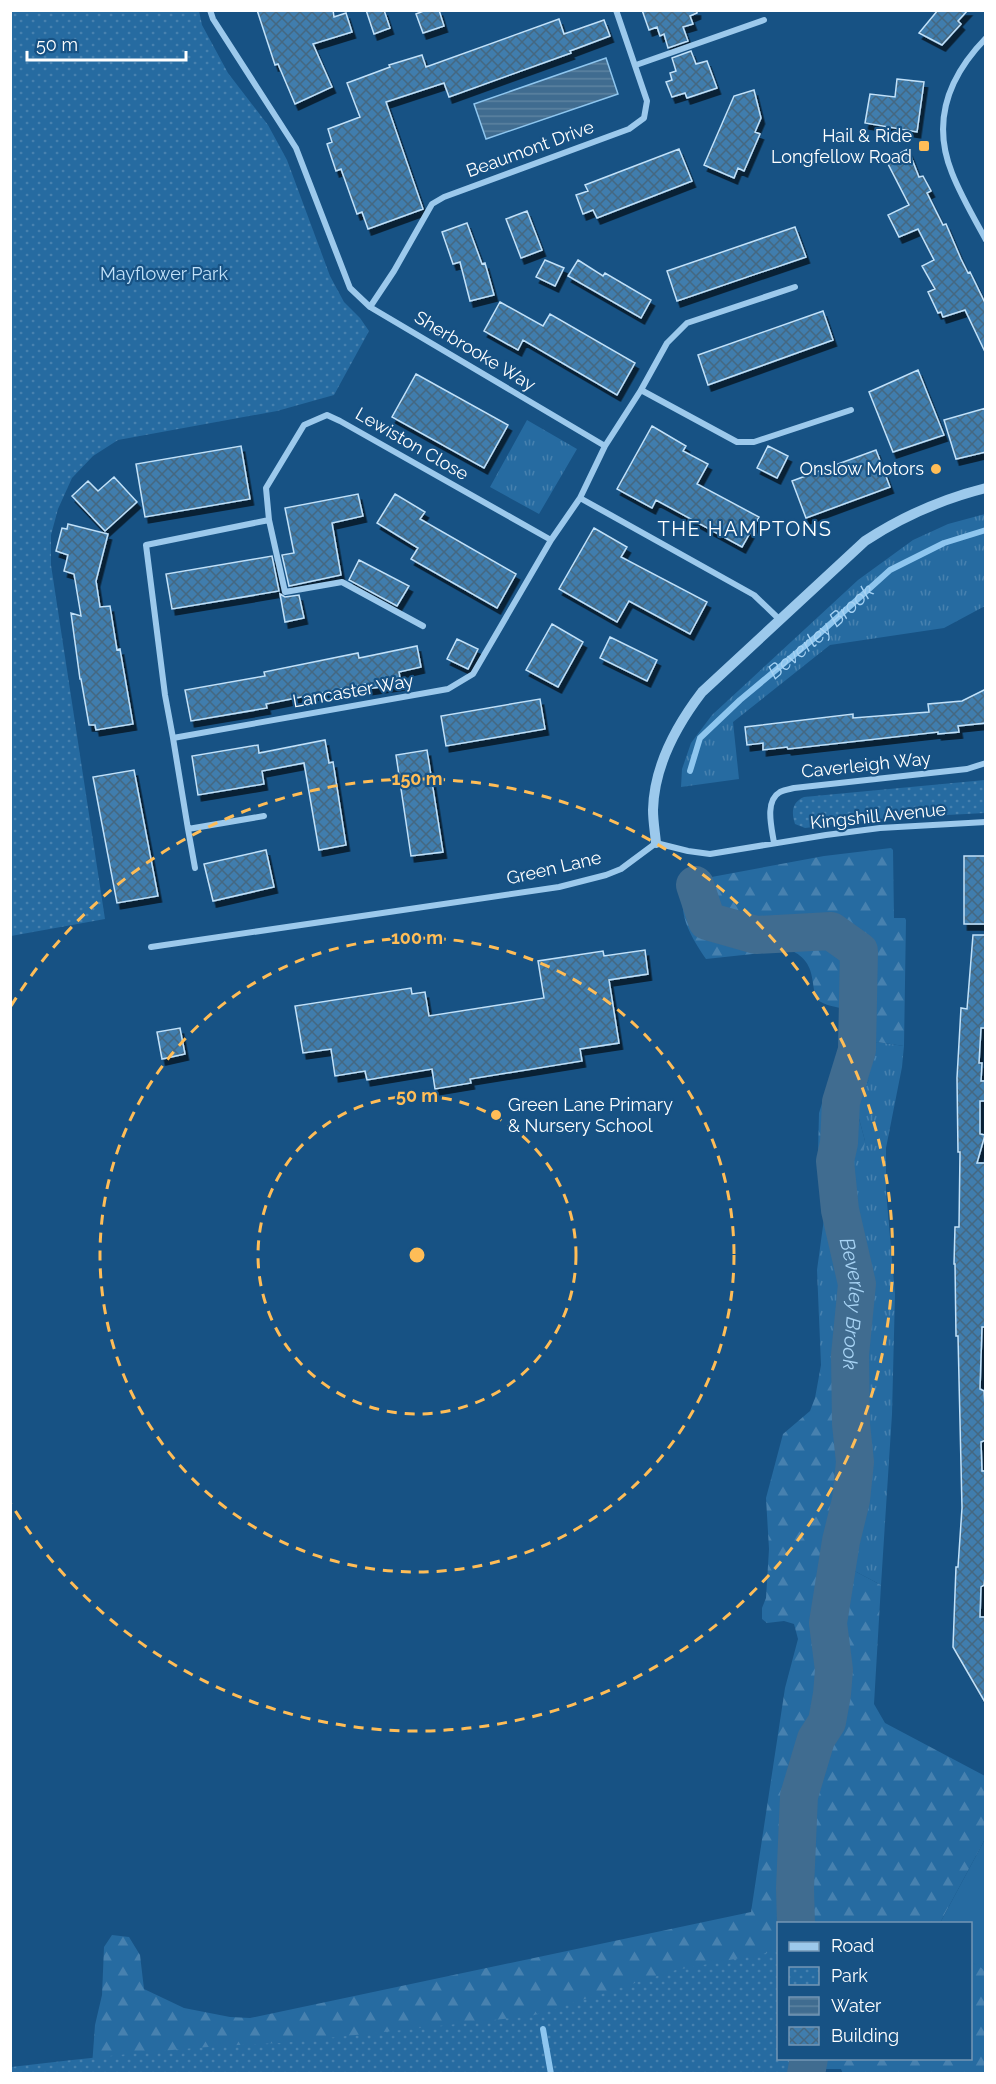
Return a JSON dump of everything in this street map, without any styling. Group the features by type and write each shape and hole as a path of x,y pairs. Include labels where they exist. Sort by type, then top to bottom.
{"street":[{"name":"Sherbrooke Way","path":"210,10 213,20 296,148 350,288 370,307 605,446"},
{"name":"Beaumont Drive","path":"370,307 394,271 432,204 444,196 629,129 644,118 647,101 616,10"},
{"path":"636,65 764,20"},
{"path":"986,38 968,56 953,80 944,115 944,133 952,172 986,240"},
{"path":"551,540 580,498 605,446 641,390 667,343 687,323 795,286"},
{"path":"641,390 737,442 754,442 851,410"},
{"name":"Lewiston Close","path":"423,626 342,582 285,592 269,520 266,488 304,425 327,415 340,421 551,540"},
{"path":"774,843 710,854 656,843 653,811 662,764 669,742 685,714 702,692 866,541 892,523 946,499 986,488"},
{"path":"580,498 754,595 779,620"},
{"path":"195,868 165,695 146,545 269,520"},
{"name":"Lancaster Way","path":"173,738 448,689 473,674 551,540"},
{"name":"Caverleigh Way","path":"774,843 771,808 774,798 780,792 794,788 967,769 986,763"},
{"path":"188,829 264,816"},
{"name":"Kingshill Avenue","path":"774,843 880,828 986,822"},
{"name":"Green Lane","path":"151,948 559,887 606,875 621,868 656,843"}],"green space":[{"name":"Mayflower Park","path":"10,11 199,11 202,25 228,73 268,125 287,160 330,276 344,302 369,331 334,395 277,411 118,440 93,456 72,478 58,509 51,535 51,565 105,919 11,936"},
{"path":"527,420 577,449 539,514 490,487"},
{"path":"985,514 985,606 944,628 830,645 733,722 739,779 681,787 682,769 691,743 712,715 858,580 913,540 948,524"},
{"path":"985,780 985,813 891,818 805,828 795,824 794,820 795,805 804,797"},
{"path":"891,848 893,850 894,918 905,918 906,920 904,1046 877,1042 868,1045 869,1080 858,1099 857,1111 865,1141 863,1156 847,1165 821,1158 818,1153 819,1113 825,1094 837,1089 843,1083 848,1014 845,1009 826,1005 817,998 806,962 790,950 706,959 686,922 683,901 690,881 824,856"},
{"path":"877,1042 904,1046 886,1148 886,1191 895,1294 892,1414 881,1585 847,1567 839,1553 840,1525 854,1469 850,1432 862,1406 821,1365 817,1270 832,1160 837,1161 865,1141 857,1111 858,1099 869,1080 868,1045"},
{"path":"841,1361 861,1361 870,1371 871,1383 850,1432 854,1469 840,1525 839,1553 847,1567 881,1585 874,1704 885,1723 985,1776 985,1839 941,1922 777,1922 777,2060 972,2060 972,1962 985,1969 985,2073 843,2074 841,2069 816,2069 815,2074 255,2074 92,2066 95,2025 102,1995 104,1947 112,1935 129,1937 140,1955 144,1989 184,2008 230,2017 250,2018 751,1912 785,1688 798,1639 794,1624 784,1621 767,1623 762,1619 762,1608 766,1598 769,1549 766,1498 783,1434 810,1411 815,1398 821,1365"},
{"path":"985,1839 985,1970 972,1963 972,1922 941,1922"},
{"path":"777,1951 777,2060 816,2060 817,2073 11,2073 11,2067 79,2059 180,2049 282,2043 531,2016 676,1970"}],"water":[{"path":"606,58 618,94 486,139 474,104"}],"building":[{"path":"257,10 333,10 334,17 346,13 352,32 313,44 332,87 295,104 278,64 275,65"},
{"path":"366,10 384,10 390,28 374,34"},
{"path":"426,10 439,10 444,26 423,33 416,14"},
{"path":"642,10 697,10 697,13 690,16 693,24 683,27 688,41 668,48 664,34 660,36 657,27 649,30"},
{"path":"938,10 968,10 958,21 961,24 942,45 919,33"},
{"path":"559,19 564,34 604,20 610,36 570,51 571,53 449,97 444,83 386,102 423,209 368,229 362,212 357,214 341,169 336,171 327,144 332,142 328,129 360,117 347,83 390,67 389,65 422,55 426,67"},
{"path":"691,51 696,64 707,61 717,88 687,98 685,93 672,97 666,82 672,80 670,73 676,71 672,58"},
{"path":"897,79 924,82 917,132 865,123 870,94 895,97"},
{"path":"754,90 761,118 755,132 760,134 744,171 738,168 734,178 704,165 734,96"},
{"path":"679,149 692,181 597,218 593,210 583,214 576,195 588,191 585,185"},
{"path":"908,149 919,177 923,176 931,191 927,193 943,225 946,224 961,259 986,305 986,354 965,310 943,317 941,312 938,313 928,292 935,289 922,266 934,260 918,229 899,237 888,215 909,205 886,160"},
{"path":"527,211 542,250 521,258 506,219"},
{"path":"467,223 482,264 485,263 494,295 470,301 460,262 453,264 442,232"},
{"path":"795,227 806,257 677,301 667,271"},
{"path":"545,260 564,268 555,286 536,277"},
{"path":"578,260 603,276 605,273 651,300 641,318 568,276"},
{"path":"500,302 543,326 550,314 635,363 617,395 523,340 518,350 484,331"},
{"path":"823,311 833,340 708,385 698,355"},
{"path":"918,370 944,435 893,452 869,392"},
{"path":"416,374 508,425 484,468 392,417"},
{"path":"986,408 986,452 956,459 944,420"},
{"path":"652,426 686,446 683,451 708,464 697,484 759,517 742,547 656,500 652,508 617,489"},
{"path":"241,446 250,499 145,517 136,464"},
{"path":"768,446 788,456 777,478 757,468"},
{"path":"876,450 890,487 806,518 792,481"},
{"path":"114,477 137,502 105,531 72,496 88,481 98,491"},
{"path":"358,494 363,516 332,523 341,575 289,586 282,555 294,553 285,508"},
{"path":"395,494 425,512 420,519 516,574 497,608 411,559 418,548 377,523"},
{"path":"68,524 108,534 96,581 100,607 110,606 133,724 96,730 95,725 89,725 71,613 81,616 74,574 64,571 68,555 56,551 62,528 67,529"},
{"path":"594,528 627,547 621,557 707,602 690,634 629,601 617,622 559,589"},
{"path":"272,556 279,591 172,609 166,574"},
{"path":"359,560 409,586 397,606 349,580"},
{"path":"280,594 285,597 299,595 304,618 285,622"},
{"path":"552,624 583,642 558,687 526,670"},
{"path":"610,637 657,660 647,681 600,658"},
{"path":"457,639 478,649 468,669 447,659"},
{"path":"417,646 421,667 399,672 401,684 367,689 366,684 266,704 267,708 191,721 185,690 265,676 264,672 358,653 359,658"},
{"path":"986,689 986,723 958,726 959,732 938,734 938,732 788,749 787,747 763,750 763,743 747,745 745,727 853,714 853,718 929,712 928,704 962,701"},
{"path":"540,699 545,729 446,746 441,716"},
{"path":"325,740 329,763 333,762 346,845 319,850 304,763 262,771 264,784 198,795 192,756 258,745 259,753"},
{"path":"427,750 443,852 411,856 396,755"},
{"path":"134,770 158,896 117,903 93,777"},
{"path":"266,850 274,887 213,901 204,864"},
{"path":"964,856 986,856 986,924 964,924"},
{"path":"973,935 986,935 986,1028 981,1028 979,1063 982,1063 981,1081 986,1081 986,1101 980,1101 980,1134 985,1135 977,1163 986,1163 985,1327 982,1327 980,1389 984,1391 986,1420 986,1440 981,1442 982,1471 986,1471 986,1568 984,1585 981,1587 980,1617 986,1617 986,1704 953,1647 956,1567 958,1567 962,1508 954,1264 955,1227 959,1227 960,1152 958,1152 957,1078 961,1008 967,1009"},
{"path":"645,950 648,974 609,980 619,1043 580,1049 582,1061 470,1079 471,1083 435,1089 432,1069 367,1080 365,1071 335,1076 331,1049 303,1053 295,1006 411,988 412,994 425,992 429,1016 544,998 538,961 603,951 604,956"},
{"path":"180,1028 185,1054 162,1059 157,1032"}],"waterway":[{"name":"Beverley Brook","path":"690,771 700,738 740,700 818,635 890,570 944,543 986,530"},
{"name":"Beverley Brook","path":"695,885 707,921 756,935 831,931 859,951 857,1050 841,1102 839,1143 835,1161 840,1210 857,1284 850,1355 851,1424 855,1462 851,1500 841,1541 828,1623 834,1670 832,1694 827,1722 816,1739 799,1796 796,1922"},
{"path":"543,2029 551,2074"},
{"name":"Beverley Brook","path":"806,2074 809,2060"}],"place":[{"name":"Hail & Ride Longfellow Road","path":"924,146"},
{"name":"Onslow Motors","path":"936,469"},
{"name":"Green Lane Primary & Nursery School","path":"496,1115"}],"district":[{"name":"THE HAMPTONS","path":"745,529"}]}
